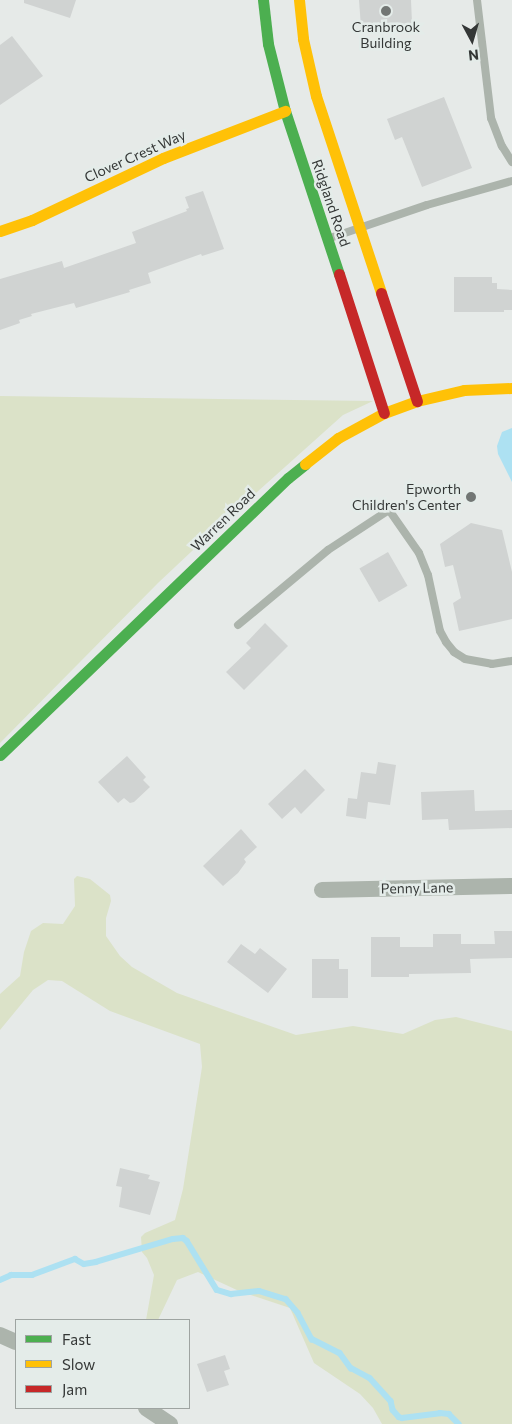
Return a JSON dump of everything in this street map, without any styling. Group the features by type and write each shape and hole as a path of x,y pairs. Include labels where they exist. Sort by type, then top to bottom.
{"street":[{"name":"Ridgland Road","path":"263,0 268,44 284,111 328,238 384,413"},
{"name":"Ridgland Road","path":"299,0 303,39 316,96 418,400"},
{"name":"Clover Crest Way","path":"0,231 32,220 163,158 284,111"},
{"name":"Warren Road","path":"0,755 288,478 338,438 384,413 418,400 464,390 512,388"},
{"name":"Penny Lane","path":"322,890 512,886"},
{"path":"0,1335 15,1342"},
{"path":"148,1409 170,1424"}],"lane":[{"path":"477,0 491,118 502,146 512,162"},
{"path":"328,238 427,204 512,181"},
{"path":"238,626 328,550 388,510 419,553 425,568 440,630 454,652 465,659 492,664 512,661"}],"green space":[{"path":"0,396 373,401 343,415 209,535 158,583 0,743"},
{"path":"77,876 90,879 110,895 111,901 106,918 106,936 120,956 132,967 177,993 296,1035 353,1026 403,1034 435,1020 456,1017 512,1031 512,1424 382,1424 373,1408 360,1394 314,1363 290,1308 239,1291 198,1272 177,1280 158,1319 146,1319 154,1275 147,1258 142,1252 141,1237 145,1233 175,1220 183,1189 202,1067 200,1044 110,1011 62,981 48,980 33,990 0,1030 0,994 20,976 24,952 31,931 43,923 63,924 75,906 74,879"}],"water":[{"path":"512,428 512,482 498,454 497,446 502,432"}],"building":[{"path":"24,0 76,0 70,18 24,3"},
{"name":"Cranbrook Building","path":"359,0 411,0 412,23 361,27"},
{"path":"12,36 43,76 0,105 0,45"},
{"path":"444,97 472,168 422,187 402,137 395,140 387,119"},
{"path":"203,191 224,249 202,256 201,254 148,273 151,283 129,290 130,292 76,308 74,303 31,314 32,316 19,320 20,323 0,330 0,279 62,261 64,268 136,243 132,232 187,211 186,209 189,208 185,197"},
{"path":"454,277 492,277 492,283 497,283 497,289 512,290 512,310 504,310 504,312 454,312"},
{"path":"471,523 502,530 512,572 512,619 459,631 453,603 461,598 453,565 445,567 440,544"},
{"path":"388,552 408,586 379,602 359,568"},
{"path":"265,623 288,646 244,690 226,672 251,648 246,643"},
{"path":"127,756 146,777 143,780 150,787 134,802 130,803 124,798 118,803 98,782"},
{"path":"378,762 396,765 390,805 368,802 366,819 346,816 348,798 357,799 361,772 376,774"},
{"path":"305,769 325,790 301,814 295,807 282,819 268,804"},
{"path":"474,790 475,811 512,810 512,828 449,830 448,819 422,820 421,792"},
{"path":"241,829 257,847 244,859 246,862 238,873 223,886 203,866"},
{"path":"494,931 512,931 512,958 470,959 471,973 409,974 409,977 371,977 371,937 400,937 400,947 433,947 433,934 461,934 461,944 495,944"},
{"path":"241,944 255,954 260,948 287,969 268,993 227,962"},
{"path":"312,959 339,959 339,969 348,969 348,998 312,998"},
{"path":"120,1168 150,1175 148,1179 160,1182 150,1215 119,1207 122,1187 116,1186"},
{"path":"225,1355 230,1369 224,1371 229,1385 207,1392 197,1364"}],"waterway":[{"path":"0,1280 11,1275 32,1275 75,1259 84,1264 96,1262 173,1239 183,1238 187,1241 217,1290 231,1294 259,1291 286,1299 298,1313 312,1339 340,1353 351,1368 370,1378 391,1401 393,1410 399,1417 440,1413 449,1414 459,1424"}],"traffic: fast":[{"path":"263,0 268,44 285,111 339,274"},
{"path":"0,755 288,478 305,464"}],"traffic: slow":[{"path":"299,0 303,39 316,96 381,293"},
{"path":"0,231 32,220 163,158 285,111"},
{"path":"305,464 338,438 384,413 417,401 464,390 512,388"}],"traffic: jam":[{"path":"339,274 384,413"},
{"path":"381,293 417,401"}],"place":[{"name":"Cranbrook Building","path":"386,11"},
{"name":"Epworth Children's Center","path":"471,497"}]}
